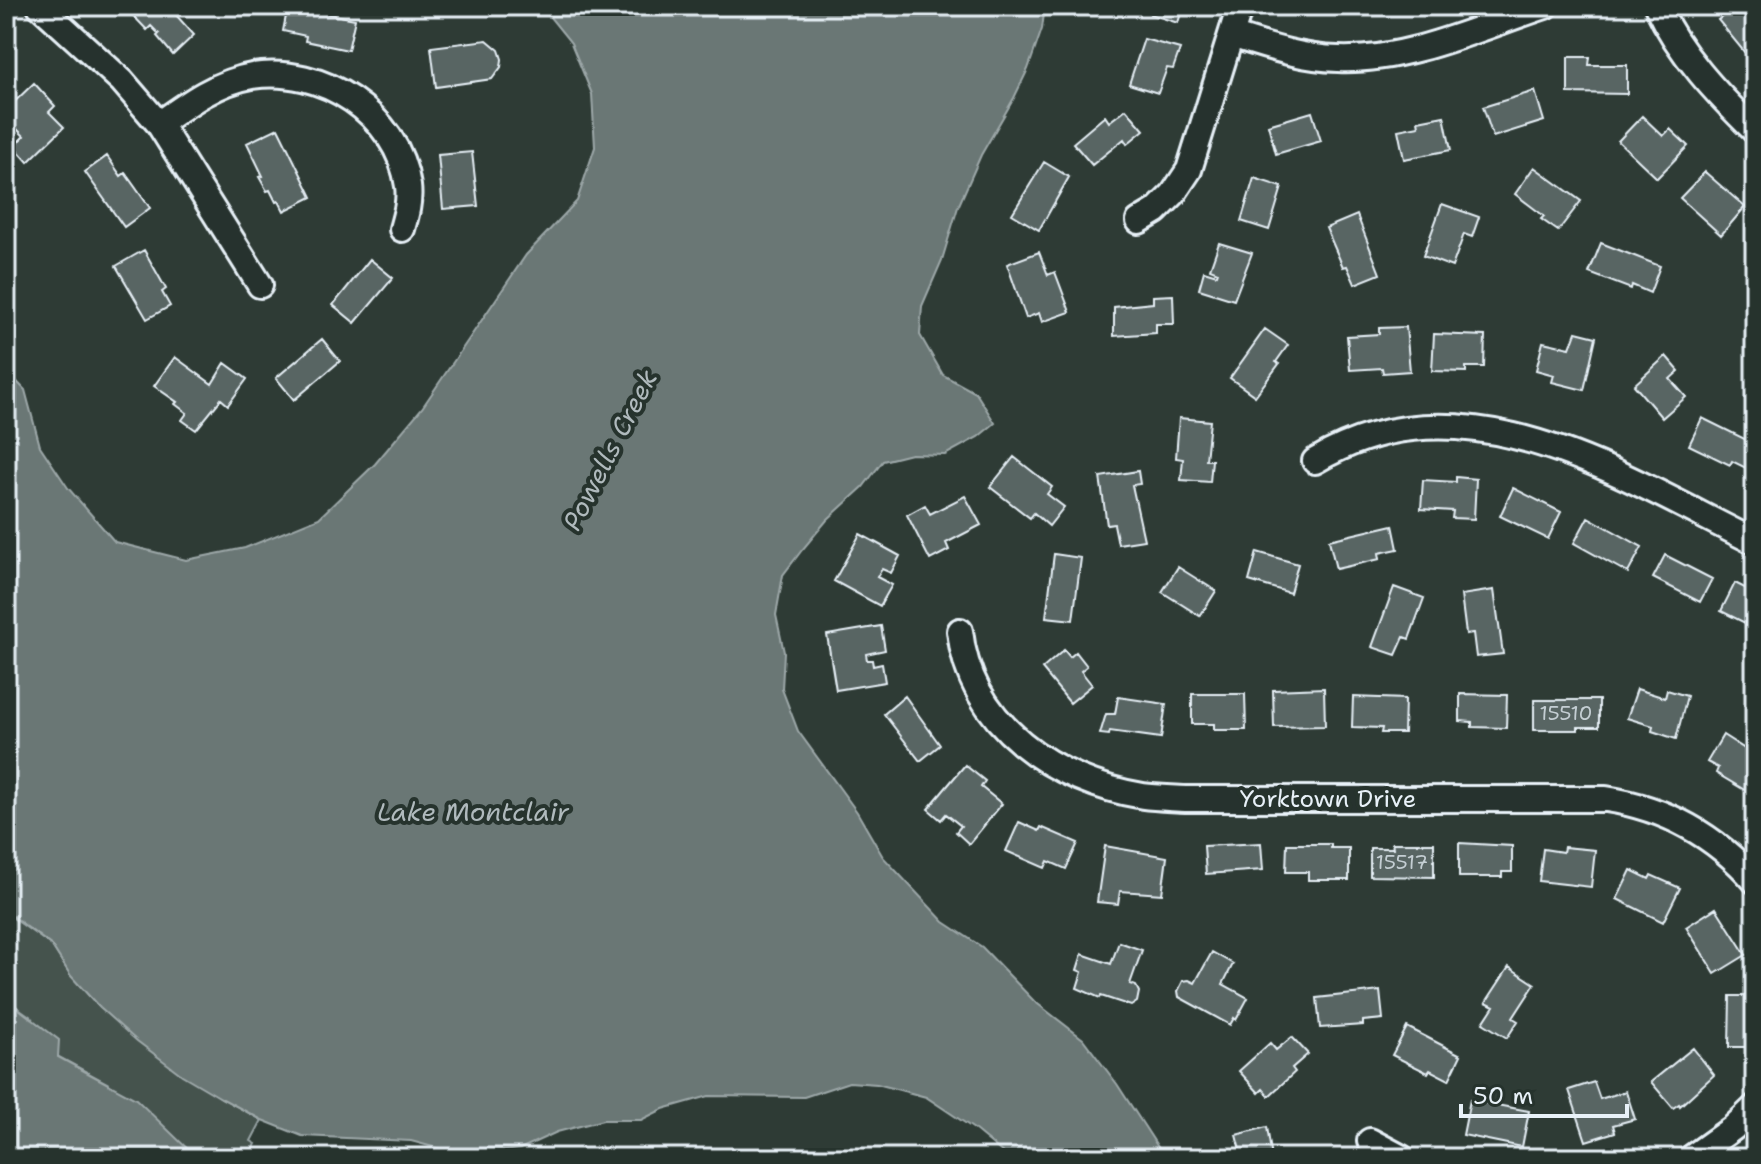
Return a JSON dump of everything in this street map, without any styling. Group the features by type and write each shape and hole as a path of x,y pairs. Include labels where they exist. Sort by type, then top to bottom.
{"street":[{"path":"40,6 122,81 159,124 260,285"},
{"path":"1139,221 1156,211 1173,194 1189,170 1240,6"},
{"path":"1231,35 1297,55 1340,59 1382,56 1410,50 1545,6"},
{"path":"1657,6 1694,64 1755,131"},
{"path":"159,124 225,83 253,76 281,75 308,79 334,89 357,103 389,138 408,186 408,208 402,229"},
{"path":"1315,461 1362,438 1398,429 1450,427 1495,432 1531,439 1580,456 1755,542"},
{"name":"Yorktown Drive","path":"960,631 968,670 979,696 996,719 1019,741 1049,762 1109,789 1144,797 1186,799 1606,799 1654,810 1686,824 1716,843 1755,881"},
{"path":"1691,1158 1733,1128 1755,1107"},
{"path":"1370,1141 1402,1158"}],"shaded area":[{"path":"6,913 52,946 71,976 100,1008 221,1098 262,1120 251,1141 256,1144 249,1158 197,1158 109,1084 57,1056 31,1017 6,999"}],"water":[{"name":"Lake Montclair","path":"541,6 1045,6 1042,29 1028,69 981,155 958,207 942,260 922,306 920,335 943,375 976,393 995,423 978,437 945,455 911,454 883,461 863,487 827,520 802,550 783,575 776,615 784,652 782,689 798,731 857,812 883,857 944,922 982,947 1034,1001 1083,1039 1117,1084 1165,1158 1009,1158 974,1129 926,1097 877,1084 849,1082 804,1097 709,1096 663,1109 641,1120 603,1120 557,1132 520,1149 487,1153 455,1153 411,1141 302,1136 262,1120 221,1098 182,1075 137,1041 100,1008 71,976 52,946 6,911 6,370 25,390 40,446 68,488 115,542 186,560 245,548 319,518 375,464 422,408 526,255 577,201 595,147 592,94 571,43"},
{"path":"6,999 59,1040 58,1057 136,1099 197,1158 6,1158"}],"building":[{"path":"124,6 168,6 194,35 173,55 151,26 147,30"},
{"path":"288,6 355,19 348,50 305,41 306,36 283,31"},
{"path":"1152,6 1183,6 1178,23 1150,14"},
{"path":"1327,6 1347,6 1340,16"},
{"path":"1736,6 1755,6 1754,64 1718,20"},
{"path":"1144,39 1180,49 1173,69 1167,68 1158,93 1129,84"},
{"path":"487,40 499,50 502,59 501,67 492,79 436,87 431,47"},
{"path":"1568,57 1590,57 1589,65 1627,65 1627,94 1568,93"},
{"path":"34,83 55,106 49,112 64,127 28,162 14,146 24,136 6,118 6,110"},
{"path":"1535,91 1544,121 1493,137 1483,107"},
{"path":"1126,109 1144,130 1127,144 1124,139 1092,165 1073,143 1105,116 1109,122"},
{"path":"1312,112 1321,141 1276,154 1268,125"},
{"path":"1444,116 1451,150 1404,159 1398,130 1419,126 1418,121"},
{"path":"1642,116 1663,136 1670,129 1688,146 1657,178 1618,141"},
{"path":"278,128 312,197 284,211 259,177 263,176 247,143"},
{"path":"472,152 478,206 443,209 438,155"},
{"path":"107,156 121,176 125,173 150,208 124,227 85,172"},
{"path":"1044,162 1069,177 1039,230 1012,214"},
{"path":"1534,167 1581,201 1558,231 1515,194"},
{"path":"1705,172 1745,207 1721,235 1680,198"},
{"path":"1254,178 1282,187 1269,230 1241,221"},
{"path":"1442,204 1479,217 1472,237 1464,234 1452,267 1423,256"},
{"path":"1357,215 1380,274 1355,284 1347,266 1343,267 1326,228"},
{"path":"1755,239 1755,255 1747,249"},
{"path":"1219,243 1252,253 1234,300 1199,289 1204,271 1217,275 1218,272 1210,269"},
{"path":"1601,243 1660,266 1650,293 1589,273"},
{"path":"144,250 166,289 162,292 170,306 147,319 116,266"},
{"path":"1039,252 1048,275 1055,272 1070,312 1042,322 1039,313 1026,318 1007,264"},
{"path":"370,259 393,278 355,323 333,305"},
{"path":"1173,295 1174,324 1156,324 1156,333 1114,336 1114,307 1153,303 1153,296"},
{"path":"1406,327 1410,371 1383,373 1382,368 1350,370 1347,336 1379,334 1379,328"},
{"path":"1265,329 1288,345 1276,362 1279,364 1255,396 1230,378"},
{"path":"1576,332 1596,337 1584,390 1552,382 1554,375 1536,370 1543,342 1570,348"},
{"path":"1434,334 1485,336 1484,367 1466,367 1466,372 1432,371"},
{"path":"322,339 340,361 294,400 276,378"},
{"path":"1666,356 1679,371 1670,379 1686,397 1662,418 1634,385"},
{"path":"175,357 212,384 225,363 247,379 228,405 221,399 196,430 182,420 187,413 175,404 177,402 154,386"},
{"path":"1179,418 1210,421 1206,460 1212,460 1210,482 1181,480 1183,459 1176,458"},
{"path":"1702,418 1755,444 1755,459 1750,470 1732,461 1730,465 1689,445"},
{"path":"1014,457 1052,487 1047,494 1064,507 1049,526 1034,513 1030,518 990,487"},
{"path":"1138,471 1140,484 1132,485 1144,540 1118,544 1114,524 1107,525 1100,477"},
{"path":"1456,477 1476,479 1474,519 1452,518 1453,511 1421,509 1423,480 1456,482"},
{"path":"1513,488 1561,512 1548,539 1500,516"},
{"path":"965,496 981,525 946,543 949,550 930,560 907,515 925,505 930,514"},
{"path":"1588,517 1642,547 1628,573 1574,543"},
{"path":"1393,525 1398,549 1379,553 1380,559 1336,569 1329,540"},
{"path":"860,534 900,556 891,573 882,569 877,577 892,585 880,606 834,581"},
{"path":"1257,552 1298,564 1290,593 1249,581"},
{"path":"1054,554 1081,558 1073,620 1046,617"},
{"path":"1665,555 1712,579 1700,602 1653,578"},
{"path":"1178,567 1216,591 1200,616 1162,592"},
{"path":"1735,583 1755,593 1755,628 1721,611"},
{"path":"1394,587 1424,598 1409,639 1404,637 1396,655 1372,647"},
{"path":"1494,590 1503,654 1476,657 1473,633 1466,634 1461,595"},
{"path":"881,626 885,650 866,654 873,666 882,664 885,682 836,690 827,635"},
{"path":"1064,650 1070,657 1076,652 1087,666 1081,671 1092,685 1070,703 1042,669"},
{"path":"1324,688 1325,726 1274,727 1273,690"},
{"path":"1637,689 1665,698 1667,690 1687,696 1676,739 1652,731 1653,726 1627,718"},
{"path":"1192,694 1245,694 1246,730 1214,730 1214,724 1192,724"},
{"path":"1460,694 1507,695 1506,728 1472,727 1472,722 1460,721"},
{"path":"905,696 940,745 920,761 884,714"},
{"path":"1118,697 1166,704 1161,738 1110,731 1109,735 1100,734 1106,714 1115,714"},
{"path":"1353,697 1405,699 1404,733 1381,733 1382,728 1352,727"},
{"path":"1534,700 1599,700 1599,727 1534,730"},
{"path":"1723,735 1745,749 1752,738 1755,740 1755,779 1748,792 1716,773 1718,768 1707,762"},
{"path":"965,765 985,781 981,787 1002,804 969,844 956,832 961,826 946,814 941,820 928,809"},
{"path":"1019,822 1039,831 1041,827 1078,843 1066,869 1048,861 1045,868 1006,851"},
{"path":"1261,843 1263,870 1206,874 1204,846"},
{"path":"1392,843 1434,843 1434,877 1370,876 1370,848 1393,848"},
{"path":"1459,843 1512,846 1512,872 1502,872 1502,877 1459,877"},
{"path":"1287,844 1331,844 1331,848 1349,848 1349,880 1308,880 1308,872 1286,872"},
{"path":"1105,846 1167,857 1162,894 1120,891 1118,904 1097,902"},
{"path":"1564,847 1595,850 1591,887 1539,881 1543,849 1563,852"},
{"path":"1631,870 1680,888 1663,922 1617,899"},
{"path":"1716,908 1746,955 1715,974 1686,927"},
{"path":"1119,942 1142,950 1130,984 1136,986 1139,992 1137,1002 1131,1006 1077,988 1082,972 1077,970 1082,954 1111,964"},
{"path":"1212,952 1233,964 1223,984 1248,998 1230,1025 1179,997 1178,991 1183,981 1195,983"},
{"path":"1509,967 1535,984 1513,1018 1518,1021 1507,1038 1483,1023 1494,1006 1486,1002"},
{"path":"1380,991 1383,1019 1363,1021 1363,1025 1320,1028 1317,998"},
{"path":"1730,996 1755,996 1755,1047 1729,1047"},
{"path":"1407,1027 1461,1055 1449,1080 1392,1055"},
{"path":"1292,1037 1308,1054 1292,1068 1295,1072 1269,1096 1263,1089 1259,1093 1239,1071 1270,1043 1276,1050"},
{"path":"1693,1048 1714,1075 1680,1106 1673,1108 1651,1082"},
{"path":"1594,1082 1600,1099 1626,1091 1635,1119 1613,1125 1615,1132 1586,1141 1569,1090"},
{"path":"1470,1100 1529,1111 1522,1147 1463,1135"},
{"path":"1267,1127 1272,1158 1242,1158 1236,1135"},
{"path":"826,1148 827,1158 767,1158 766,1153"}],"water label":[{"name":"Powells Creek","path":"610,450"}]}
